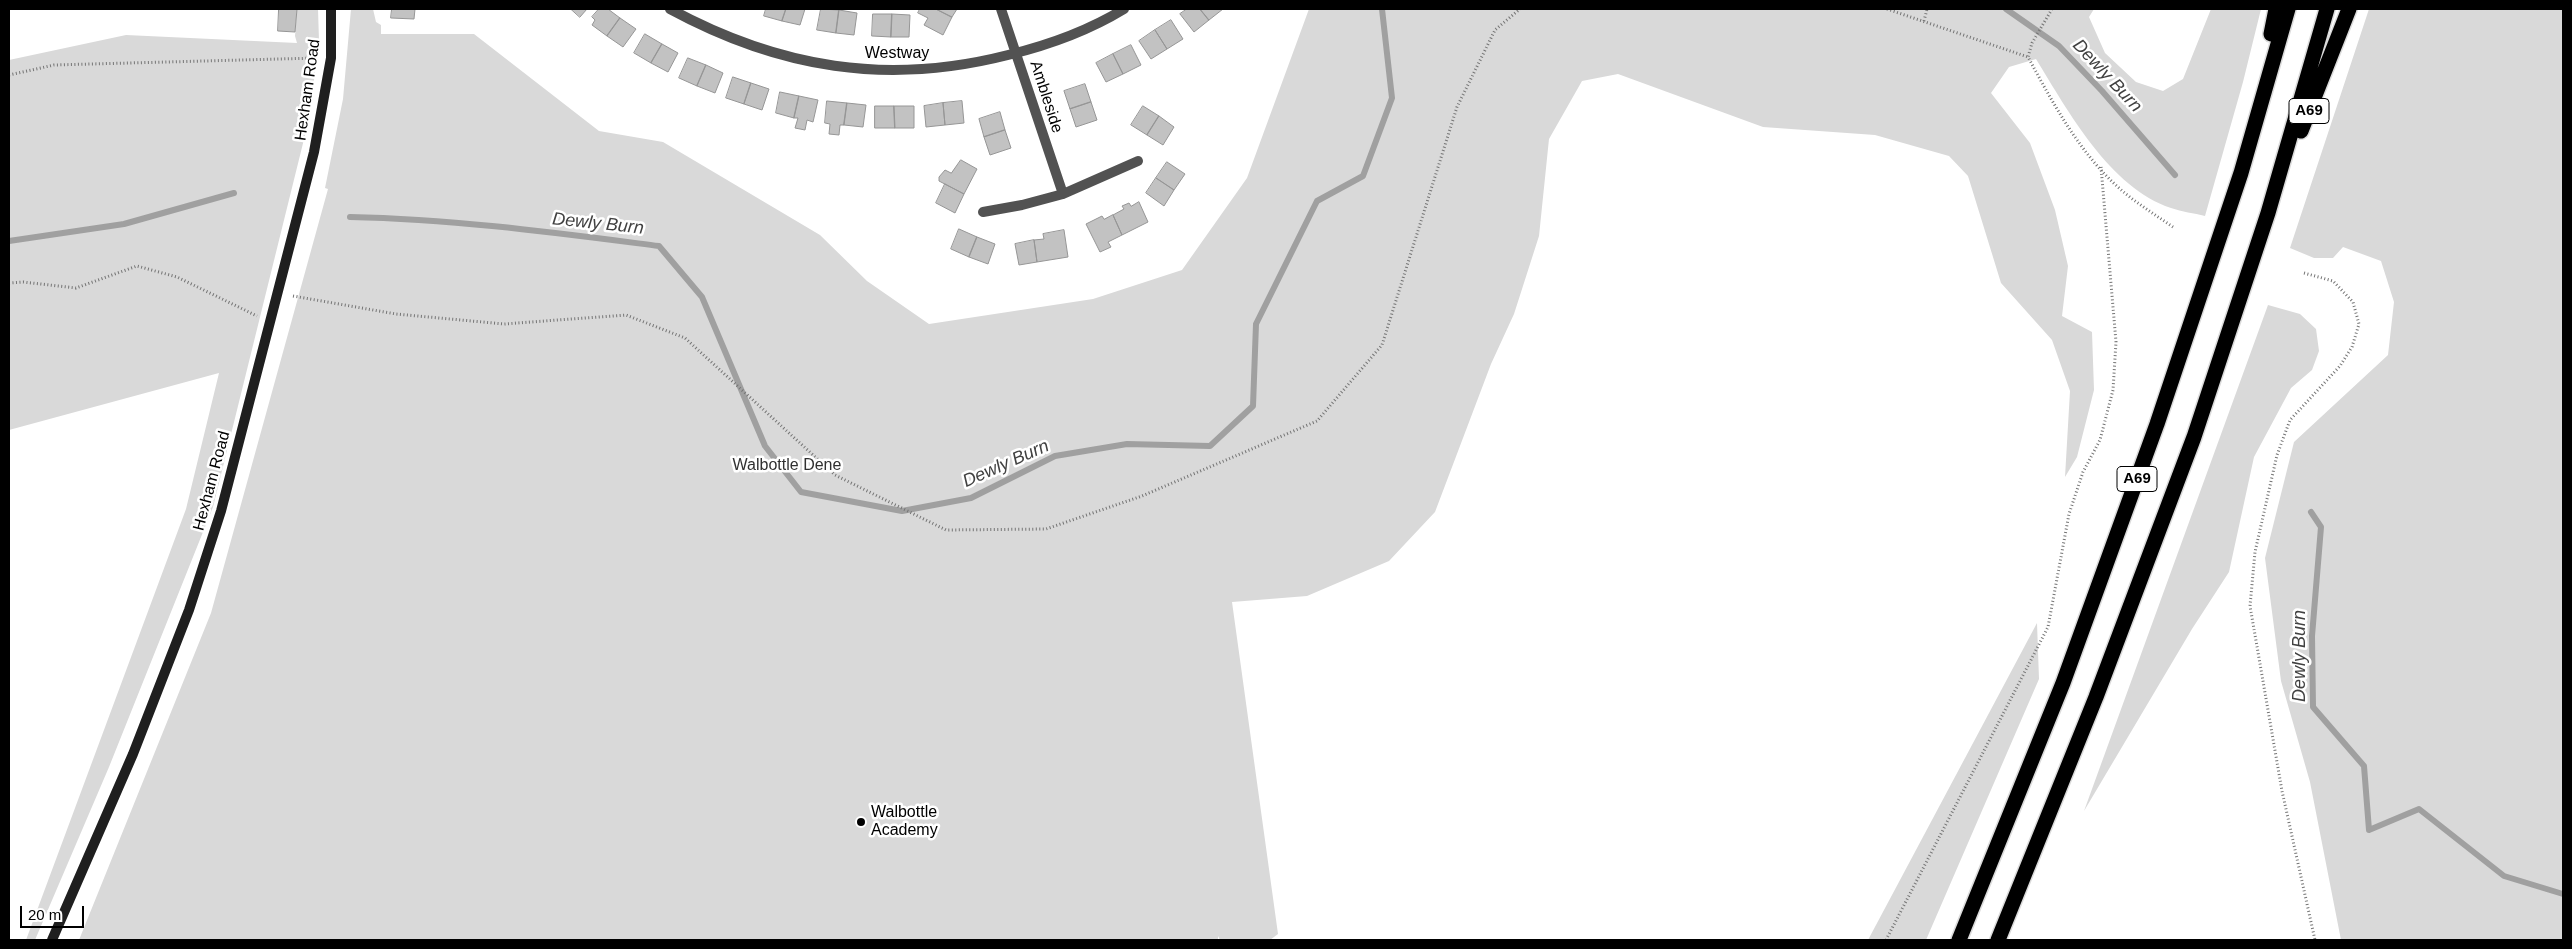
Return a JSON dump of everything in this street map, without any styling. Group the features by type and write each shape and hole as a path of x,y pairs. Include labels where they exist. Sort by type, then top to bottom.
{"highway":[{"name":"A69","path":"2241,173 2276,9"},
{"name":"A69","path":"1959,940 2063,683 2157,424 2241,173 2288,9"},
{"name":"A69","path":"1998,940 2096,697 2194,437 2268,213 2327,9"},
{"name":"A69","path":"2268,213 2349,9"}],"main road":[{"name":"Hexham Road","path":"52,940 134,754 189,610 221,511 314,152 331,58 331,9"}],"street":[{"name":"Westway","path":"670,9 754,48 794,59 833,67 907,71 944,68 1016,53 1080,32 1124,9"},
{"name":"Ambleside","path":"1001,9 1063,194"},
{"path":"982,212 1022,205 1063,194 1138,161"}],"path":[{"path":"277,294 396,314 504,324 626,314 685,338 835,475 946,530 1046,529 1142,496 1317,422 1382,345 1457,107 1495,30 1520,9"},
{"path":"1887,9 2028,57 2057,110 2101,168 2124,192 2173,227"},
{"path":"1924,22 1927,9"},
{"path":"2028,57 2032,43 2052,9"},
{"path":"9,75 54,64 331,58"},
{"path":"1886,940 2048,627 2069,514 2083,472 2100,440 2113,390 2116,342 2101,168"},
{"path":"9,283 23,282 76,288 137,266 176,278 269,322"},
{"path":"2304,273 2333,281 2353,302 2359,324 2352,347 2340,366 2290,420 2277,455 2255,552 2250,606 2282,791 2314,940"}],"green space":[{"path":"297,9 318,9 319,41 309,119 213,507 109,767 35,940 26,940 186,509 219,373 9,430 9,60 126,35 297,43 295,36"},
{"name":"Walbottle Dene","path":"351,9 373,9 376,22 381,25 381,34 474,34 599,131 663,142 820,235 867,281 929,324 1093,299 1182,270 1247,178 1309,9 2094,9 2089,17 2105,53 2136,82 2163,91 2183,79 2211,9 2261,9 2243,82 2205,216 2171,208 2149,198 2129,184 2093,146 2036,59 2009,67 1991,93 2030,143 2055,210 2068,266 2062,316 2092,332 2094,390 2077,457 2065,477 2070,391 2052,340 2001,283 1968,176 1949,156 1875,135 1763,127 1618,74 1582,81 1549,139 1539,236 1514,314 1491,364 1435,512 1389,561 1307,596 1232,602 1278,934 1270,940 1220,940 1218,936 1218,940 79,940 211,613 328,189 325,188 343,99"},
{"path":"2369,9 2563,9 2563,940 2341,940 2310,782 2281,681 2265,558 2294,442 2388,355 2394,302 2381,261 2343,247 2333,258 2314,258 2290,248"},
{"path":"2268,305 2300,314 2316,329 2319,351 2312,370 2291,388 2254,457 2229,572 2192,629 2084,811"},
{"path":"2037,623 2039,679 1926,940 1868,940"}],"building":[{"path":"279,9 297,9 295,32 278,31"},
{"path":"392,9 415,9 414,19 391,18"},
{"path":"571,9 587,9 580,17"},
{"path":"599,9 608,9 620,18 607,36 592,25 595,20 592,17"},
{"path":"766,9 786,9 782,21 764,16"},
{"path":"786,9 805,9 800,25 782,21"},
{"path":"821,9 839,10 836,33 817,30"},
{"path":"920,9 936,9 952,17 943,35 924,25 928,18 918,13"},
{"path":"936,9 957,9 952,17"},
{"path":"1187,9 1200,9 1209,20 1194,32 1180,14"},
{"path":"1200,9 1223,9 1209,20"},
{"path":"839,10 857,13 854,35 836,33"},
{"path":"873,14 892,14 891,37 872,36"},
{"path":"892,14 910,15 909,37 891,37"},
{"path":"620,18 636,29 623,47 607,36"},
{"path":"1171,20 1183,39 1167,49 1155,30"},
{"path":"1155,30 1167,49 1151,59 1139,41"},
{"path":"645,34 662,44 651,63 634,53"},
{"path":"662,44 678,53 668,72 651,63"},
{"path":"1131,45 1141,65 1123,74 1113,54"},
{"path":"1113,54 1123,74 1106,82 1096,63"},
{"path":"688,58 706,65 697,86 679,78"},
{"path":"706,65 723,73 715,93 697,86"},
{"path":"733,77 751,83 744,104 726,98"},
{"path":"751,83 769,89 762,110 744,104"},
{"path":"1085,84 1091,102 1070,109 1064,91"},
{"path":"780,92 799,96 794,118 776,113"},
{"path":"799,96 818,100 813,122 807,120 805,130 795,128 798,118 794,118"},
{"path":"827,101 847,103 844,125 840,125 839,135 829,134 830,124 825,123"},
{"path":"962,101 964,123 945,125 943,103"},
{"path":"1091,102 1097,120 1076,127 1070,109"},
{"path":"847,103 866,105 863,127 844,125"},
{"path":"943,103 945,125 926,127 924,106"},
{"path":"875,106 894,106 895,128 875,128"},
{"path":"894,106 914,106 914,128 895,128"},
{"path":"1143,106 1159,116 1147,135 1131,125"},
{"path":"1000,112 1005,130 984,137 979,119"},
{"path":"1159,116 1174,127 1163,145 1147,135"},
{"path":"1005,130 1011,148 990,155 984,137"},
{"path":"961,160 977,169 964,194 939,181 939,177 945,170 951,173"},
{"path":"1167,162 1185,174 1174,190 1156,178"},
{"path":"1156,178 1174,190 1164,206 1146,193"},
{"path":"945,184 964,194 955,213 936,203"},
{"path":"1139,202 1148,222 1122,235 1113,215 1124,209 1122,206 1129,203 1131,206"},
{"path":"1113,215 1122,235 1108,242 1111,247 1100,252 1086,224 1102,216 1104,219"},
{"path":"959,229 977,237 969,257 951,249"},
{"path":"1064,230 1068,257 1037,262 1034,240 1044,239 1043,234"},
{"path":"977,237 995,244 988,264 969,257"},
{"path":"1034,240 1037,262 1019,265 1015,244"}],"waterway":[{"name":"Dewly Burn","path":"350,217 467,224 659,246 702,297 765,446 801,492 902,511 971,498 1055,456 1127,444 1210,446 1253,406 1256,324 1317,201 1363,176 1392,98 1382,9"},
{"name":"Dewly Burn","path":"2006,9 2059,46 2102,91 2175,175"},
{"path":"9,241 124,224 234,193"},
{"name":"Dewly Burn","path":"2311,512 2321,527 2312,636 2313,707 2364,766 2369,830 2419,809 2504,876 2563,894"}],"place":[{"name":"Walbottle Academy","path":"861,822"}]}
